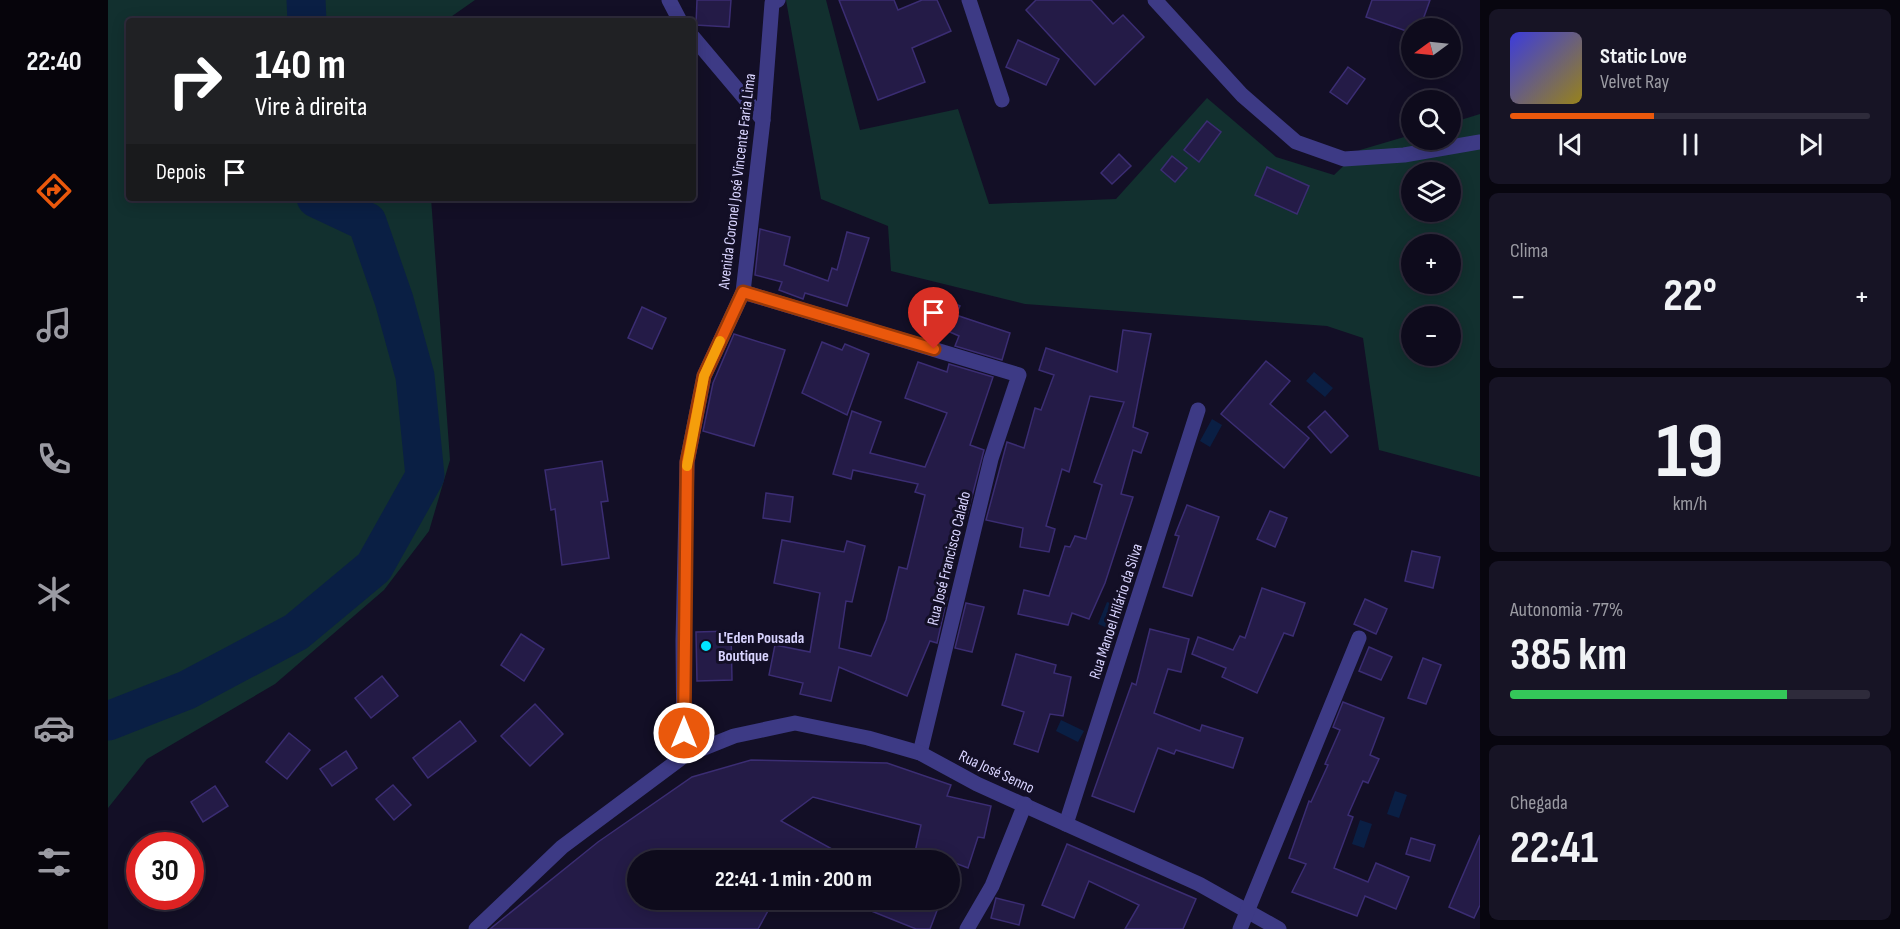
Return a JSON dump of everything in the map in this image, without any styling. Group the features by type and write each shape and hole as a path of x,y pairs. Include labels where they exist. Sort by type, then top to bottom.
{"street":[{"path":"669,0 678,18"},
{"path":"969,0 1002,100"},
{"path":"1155,0 1242,94 1296,142 1344,159 1404,155 1480,142"},
{"name":"Avenida Coronel José Vincente Faria Lima","path":"684,756 683,641 687,462 704,376 743,292 774,1"},
{"path":"696,41 763,120"},
{"name":"Rua José Francisco Calado","path":"743,292 1019,375 991,459 920,753"},
{"name":"Rua Manoel Hilário da Silva","path":"1066,824 1198,410"},
{"path":"1240,929 1359,638"},
{"name":"Rua José Senno","path":"476,929 562,847 684,756 734,736 795,723 868,738 920,753 977,784 1199,884 1279,929"},
{"path":"967,929 992,886 1025,804"}],"green space":[{"path":"108,0 475,0 449,18 126,18 126,201 431,201 450,460 429,531 384,590 275,684 147,759 108,808"},
{"path":"786,0 826,0 860,130 958,109 989,204 1116,199 1207,98 1276,157 1334,175 1360,150 1401,138 1401,150 1461,150 1461,120 1480,114 1480,477 1379,450 1363,338 1327,326 1025,304 891,271 888,226 821,199"}],"water":[{"path":"1314,372 1333,388 1325,397 1306,381"},
{"path":"1212,419 1222,425 1210,447 1200,441"},
{"path":"1107,602 1119,606 1110,629 1098,624"},
{"path":"1061,720 1084,731 1078,742 1056,731"},
{"path":"1395,791 1407,795 1399,818 1387,814"},
{"path":"1360,820 1372,824 1364,848 1352,844"}],"building":[{"path":"697,0 731,0 729,27 696,25"},
{"path":"839,0 894,0 898,10 922,0 937,0 951,31 912,48 925,82 878,100"},
{"path":"1036,0 1091,0 1113,24 1123,15 1144,37 1095,85 1026,10"},
{"path":"1372,0 1430,0 1424,18 1401,18 1401,29 1366,17"},
{"path":"1018,40 1059,59 1046,85 1006,67"},
{"path":"1348,67 1365,79 1347,104 1330,92"},
{"path":"1207,121 1221,132 1199,162 1184,150"},
{"path":"1119,154 1131,166 1112,184 1101,173"},
{"path":"1172,156 1187,168 1175,182 1161,170"},
{"path":"1267,167 1309,186 1297,214 1255,195"},
{"path":"760,229 790,237 784,265 828,281 832,268 837,270 847,232 869,238 847,306 805,293 803,299 779,290 782,282 755,275"},
{"path":"929,292 960,306 956,315 1010,333 1002,360 955,346 959,336 918,318"},
{"path":"642,307 666,318 652,349 628,338"},
{"path":"1123,330 1151,334 1133,427 1148,433 1141,453 1133,450 1121,494 1133,497 1105,583 1089,619 1072,613 1068,625 1018,614 1024,590 1049,596 1065,546 1070,547 1075,536 1086,539 1102,485 1094,482 1124,402 1090,396 1069,472 1062,469 1046,526 1055,529 1049,552 1020,547 1023,528 986,520 1007,442 1024,448 1035,408 1041,410 1054,375 1039,370 1046,348 1117,372"},
{"path":"734,334 785,350 754,446 703,431 713,383"},
{"path":"822,342 842,350 845,344 869,354 847,415 802,393"},
{"path":"1266,361 1290,381 1270,404 1309,438 1284,468 1221,414"},
{"path":"918,362 947,372 949,364 993,377 970,445 984,450 967,516 963,515 955,541 942,596 947,598 937,643 930,641 907,696 839,667 831,701 800,694 803,683 769,675 775,645 810,652 820,593 774,583 782,540 844,552 847,541 865,546 852,602 846,601 839,648 871,656 886,620 899,567 907,569 925,495 915,492 918,484 853,470 851,479 833,474 852,411 881,422 870,453 925,467 947,413 905,398"},
{"path":"1325,411 1348,436 1331,453 1308,427"},
{"path":"602,461 608,501 601,502 609,558 562,565 555,509 551,510 545,470"},
{"path":"766,493 793,497 790,522 763,518"},
{"path":"1187,505 1219,517 1192,596 1163,587 1179,536 1175,535"},
{"path":"1270,511 1287,518 1275,547 1257,539"},
{"path":"1412,551 1440,557 1433,588 1405,581"},
{"path":"1262,588 1305,603 1293,636 1284,633 1257,693 1222,677 1226,668 1192,654 1198,637 1233,650 1240,636 1245,638"},
{"path":"1365,599 1387,609 1376,634 1354,624"},
{"path":"966,603 984,607 972,652 955,648"},
{"path":"1150,629 1189,639 1181,672 1168,669 1154,713 1200,731 1202,725 1243,738 1233,768 1176,750 1174,754 1158,748 1134,812 1092,796 1132,683 1136,685"},
{"path":"731,631 732,680 697,681 696,632"},
{"path":"521,634 544,649 524,681 501,665"},
{"path":"1369,647 1392,657 1381,680 1359,671"},
{"path":"1016,654 1056,665 1054,673 1071,677 1063,716 1050,714 1038,752 1014,744 1024,712 1002,705"},
{"path":"1423,658 1441,665 1426,704 1408,698"},
{"path":"382,676 398,696 371,718 355,698"},
{"path":"1343,702 1384,718 1370,755 1379,759 1368,783 1363,781 1348,815 1353,817 1334,868 1368,882 1376,863 1409,877 1396,909 1365,896 1357,916 1292,892 1306,864 1289,858 1309,801 1311,802 1328,765 1325,764 1340,730 1333,727"},
{"path":"535,704 563,734 530,766 501,736"},
{"path":"460,721 476,741 428,778 413,758"},
{"path":"289,733 310,750 287,779 266,762"},
{"path":"346,751 357,768 332,786 320,769"},
{"path":"751,760 887,763 951,785 947,796 991,806 984,838 978,837 968,868 960,865 960,850 915,850 921,825 813,797 781,821 831,850 627,850 627,910 768,910 758,929 490,929 598,842 692,777"},
{"path":"393,785 411,805 394,820 376,799"},
{"path":"215,786 228,806 203,822 191,802"},
{"path":"1480,835 1480,905 1474,918 1449,907"},
{"path":"1411,838 1435,845 1430,861 1406,854"},
{"path":"1067,844 1196,899 1183,929 1125,929 1139,905 1089,881 1074,918 1042,905"},
{"path":"996,898 1024,905 1019,925 991,918"},
{"path":"869,910 937,910 930,929 916,929"}],"waterway":[{"path":"306,0 307,18"},
{"path":"108,721 187,690 296,632 374,567 425,476 415,376 394,300 367,222 322,201"}],"slow traffic":[{"path":"687,466 704,376 720,341"}],"place":[{"name":"L'Eden Pousada Boutique","path":"706,646"}],"route":[{"path":"684,733 683,641 687,462 704,376 743,292 934,349"}]}
